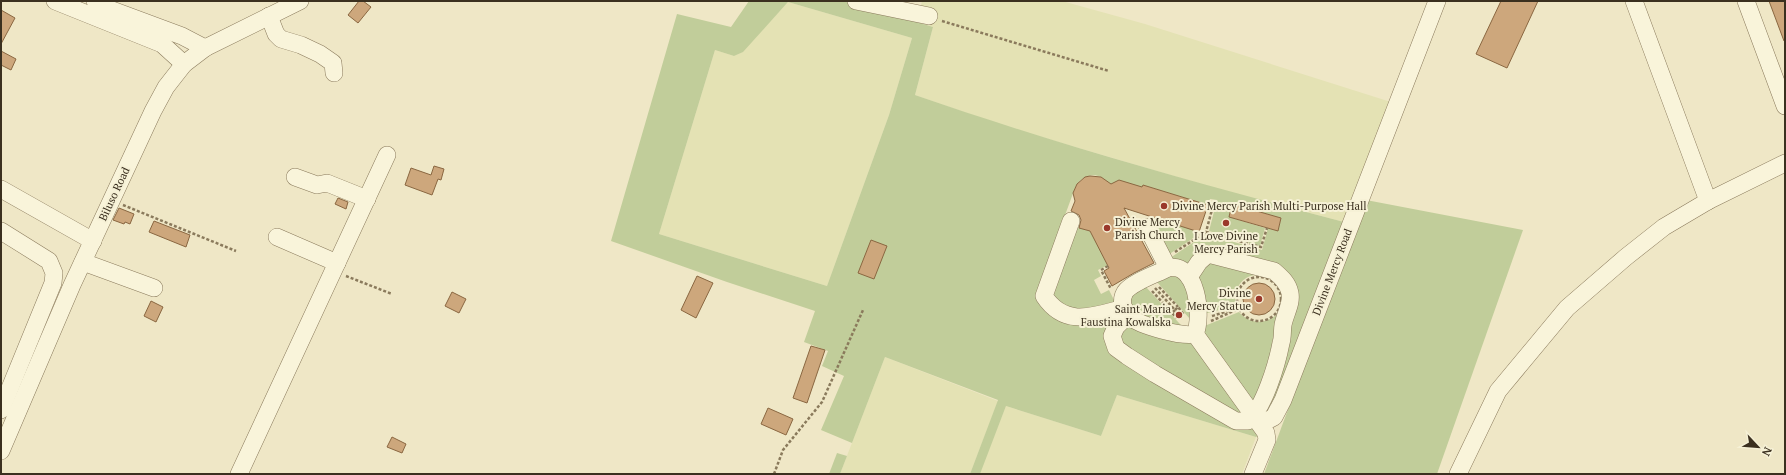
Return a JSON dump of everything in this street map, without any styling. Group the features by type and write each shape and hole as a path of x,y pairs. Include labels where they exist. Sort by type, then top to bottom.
{"street":[{"path":"55,1 162,44 184,64"},
{"path":"95,1 104,7 182,36 205,48"},
{"name":"Biluso Road","path":"1,451 83,262 153,111 166,87 184,64 205,48 300,1"},
{"path":"856,1 928,16"},
{"name":"Divine Mercy Road","path":"1125,306 1112,336 1116,348 1155,374 1236,421 1258,420 1274,417 1283,400 1437,1"},
{"path":"1634,1 1708,201"},
{"path":"1746,1 1785,106"},
{"path":"269,16 276,34 282,39 301,45 320,54 333,63 334,73"},
{"path":"239,474 387,155"},
{"path":"1458,474 1498,391 1567,308 1626,257 1664,227 1708,201 1785,163"},
{"path":"295,177 318,186 327,183 367,199"},
{"path":"1,189 93,241"},
{"path":"1071,220 1044,296 1059,312 1075,318 1094,316 1125,306"},
{"path":"1147,227 1166,264 1179,268 1189,277 1197,300 1197,327 1266,432 1267,440 1253,474"},
{"path":"1,231 49,261 54,273 53,283 1,410"},
{"path":"277,237 334,269"},
{"path":"1189,277 1199,262 1208,254 1246,265 1266,268 1282,277 1287,284 1290,291 1291,301 1283,325 1280,348 1258,420"},
{"path":"83,262 154,288"},
{"path":"1125,306 1131,286 1166,264"},
{"path":"1125,306 1135,320 1148,325 1184,335 1197,327"}],"path":[{"path":"928,16 1109,71"},
{"path":"112,200 236,251"},
{"path":"1166,264 1206,232 1214,202"},
{"path":"1206,232 1261,248 1267,228"},
{"path":"1108,266 1101,270 1112,291 1125,306"},
{"path":"334,269 341,274 392,294"},
{"path":"1259,277 1270,280 1279,289 1281,301 1279,307 1276,313 1266,320 1254,321 1248,318 1239,309 1237,296 1239,290 1242,285 1252,278 1259,277"},
{"path":"1155,283 1178,308"},
{"path":"1152,285 1175,310"},
{"path":"1147,287 1172,313"},
{"path":"1197,327 1239,309"},
{"path":"1197,327 1239,309"},
{"path":"774,474 783,450 822,402 863,310"}],"shaded area":[{"path":"922,1 1062,1 1145,24 1394,103 1344,222 1218,189 1001,125 915,95 933,27 917,22"},
{"path":"788,2 912,38 889,115 827,286 659,234 715,50 734,56 742,52"},
{"path":"885,357 998,401 970,474 840,474"},
{"path":"1117,395 1256,437 1242,474 979,474 1006,406 1101,436"}],"green space":[{"path":"749,1 876,1 917,22 933,27 915,95 1128,163 1344,222 1282,386 1264,417 1206,342 1202,327 1239,312 1247,319 1256,322 1273,318 1279,312 1282,304 1283,296 1279,287 1274,280 1264,276 1250,276 1242,282 1237,290 1235,301 1236,306 1203,314 1170,258 1206,234 1262,250 1268,228 1278,231 1281,218 1232,204 1229,217 1265,228 1260,246 1209,231 1217,200 1210,199 1208,205 1143,185 1142,187 1114,186 1109,184 1101,177 1093,175 1082,179 1075,188 1036,294 1048,310 1119,313 1192,344 1262,434 1256,437 1117,395 1101,436 1006,406 980,474 970,474 998,400 885,357 852,443 821,430 844,376 822,366 828,351 804,342 815,311 611,241 677,14 731,27","holes":["788,2 912,38 889,115 827,286 659,234 715,50 734,56 743,52"]},
{"path":"1366,200 1523,230 1437,474 1264,474"},
{"path":"1154,217 1199,232 1198,235 1168,255 1152,223"},
{"path":"1073,226 1090,231 1108,265 1098,270 1101,276 1094,280 1101,294 1109,290 1116,304 1077,313 1051,298"},
{"path":"1166,276 1182,277 1191,302 1190,319 1157,282"},
{"path":"1146,287 1181,325 1177,326 1135,314 1129,298 1130,295"},
{"path":"837,453 847,456 840,474 829,474"}],"building":[{"path":"359,1 363,1 371,7 358,23 348,15"},
{"path":"1501,1 1538,1 1507,68 1476,54"},
{"path":"1769,1 1785,1 1785,41 1784,41"},
{"path":"1,10 15,18 1,44"},
{"path":"1,51 16,59 11,70 1,65"},
{"path":"434,166 444,169 441,180 438,179 432,195 405,185 411,168 431,175"},
{"name":"Divine Mercy Parish Church","path":"1085,177 1101,177 1111,184 1119,180 1142,187 1143,185 1208,205 1199,232 1124,208 1154,263 1112,286 1104,271 1109,268 1090,231 1079,228 1081,220 1079,215 1071,211 1075,201 1073,193 1077,184"},
{"path":"338,198 348,202 346,209 335,204"},
{"path":"1232,204 1281,218 1278,231 1229,217"},
{"path":"119,208 134,214 130,224 125,222 124,224 113,220"},
{"path":"154,221 190,235 186,247 149,232"},
{"path":"871,240 887,246 874,279 858,273"},
{"path":"697,276 713,283 696,318 681,310"},
{"path":"1259,283 1265,284 1272,290 1275,299 1274,305 1268,312 1259,315 1253,314 1246,308 1243,299 1244,293 1250,286"},
{"path":"452,292 466,299 459,313 445,306"},
{"path":"151,301 163,307 156,322 144,316"},
{"path":"811,346 825,350 807,403 793,398"},
{"path":"768,408 793,419 786,435 761,424"},
{"path":"392,437 406,444 402,453 387,447"}],"place":[{"name":"Divine Mercy Parish Multi-Purpose Hall","path":"1164,206"},
{"name":"I Love Divine Mercy Parish","path":"1226,223"},
{"name":"Divine Mercy Parish Church","path":"1107,228"},
{"name":"Divine Mercy Statue","path":"1259,299"},
{"name":"Saint Maria Faustina Kowalska","path":"1179,315"}]}
